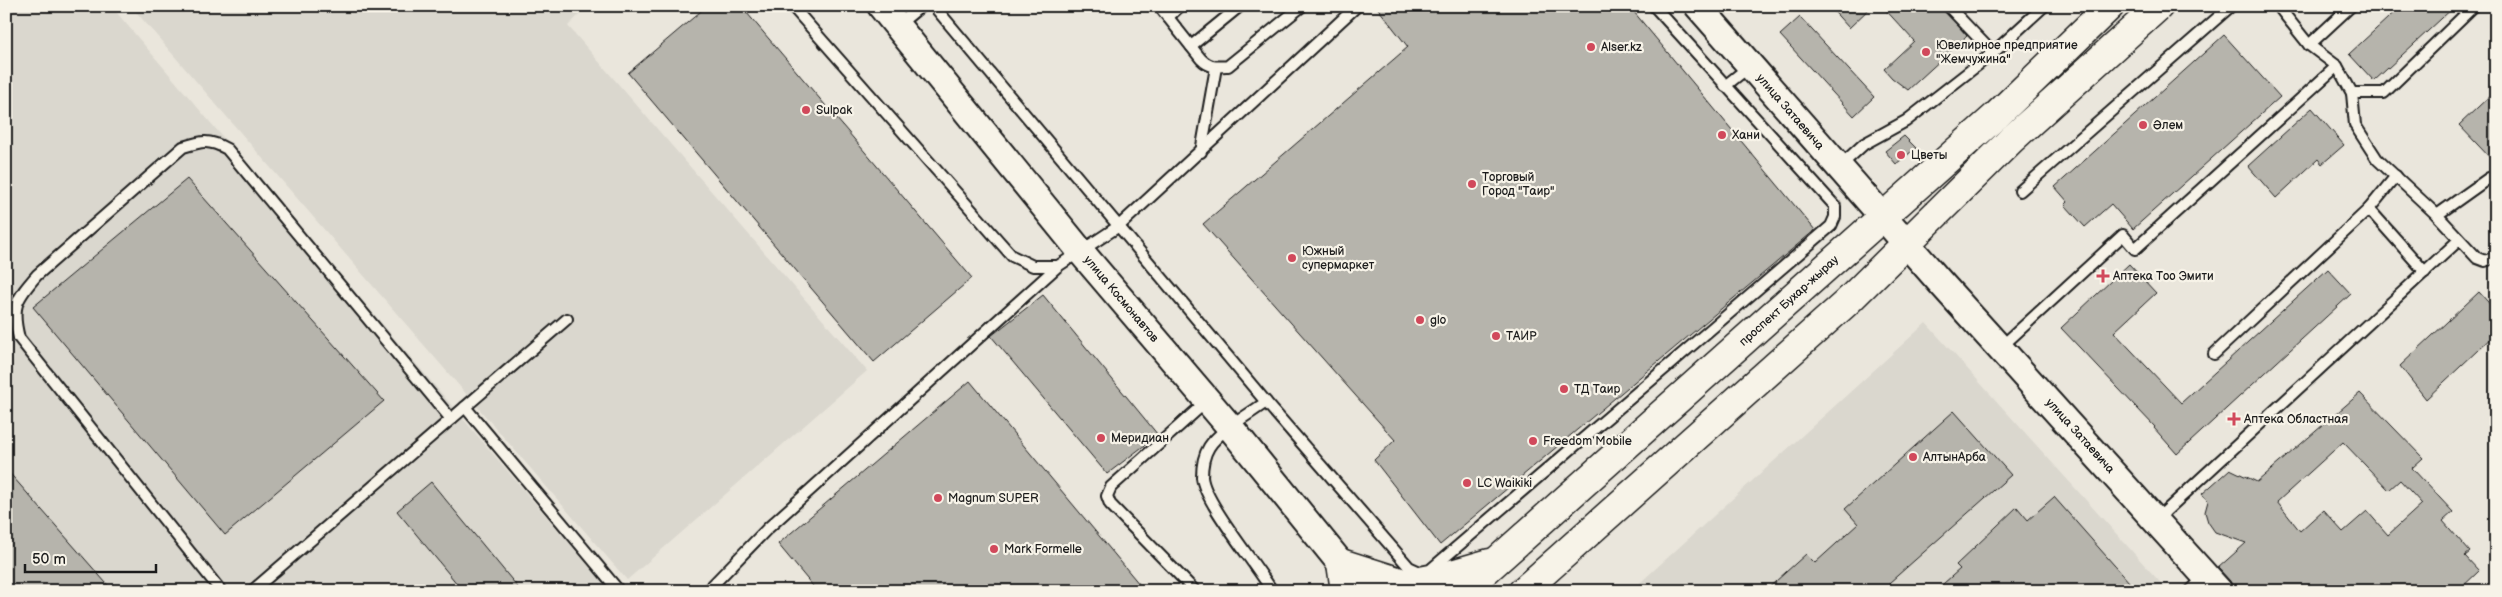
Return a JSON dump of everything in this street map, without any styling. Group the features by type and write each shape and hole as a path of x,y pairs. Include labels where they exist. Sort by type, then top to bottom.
{"main road":[{"name":"проспект Бухар-жырау","path":"1463,591 1996,115 2110,6"},
{"path":"1534,585 1907,245 2012,140 2159,6"},
{"path":"1345,591 1341,563 1407,584 1428,581 1497,561"}],"street":[{"name":"улица Космонавтов","path":"881,6 1081,252 1230,427 1363,591"},
{"name":"улица Затаевича","path":"1698,6 1907,245 2156,520 2205,586"}],"lane":[{"path":"792,6 1012,256 1033,266 1058,266"},
{"path":"898,26 921,6"},
{"path":"934,6 1266,402 1410,567 1420,572 1430,570 1832,226 1835,217 1835,206 1654,6"},
{"path":"1159,6 1208,66 1216,67 1228,66 1302,6"},
{"path":"1168,17 1180,6"},
{"path":"1191,46 1240,6"},
{"path":"707,591 767,529 1058,266 1119,226 1357,6"},
{"path":"1948,6 1993,53"},
{"path":"1839,167 1864,144 1906,121 1993,53 2044,6"},
{"path":"2020,191 2231,6"},
{"path":"2278,6 2309,45 2337,66 2352,93 2355,125 2377,159 2437,215 2458,240 2477,258 2485,261 2496,257"},
{"path":"2309,45 2351,6"},
{"path":"2352,93 2384,93 2474,6"},
{"path":"1725,86 1750,66"},
{"path":"2000,348 2123,235 2135,249 2337,66"},
{"path":"1201,152 1216,67"},
{"path":"221,591 19,338 14,315 19,295 37,275 183,147 197,143 213,142 227,150 451,419"},
{"path":"2214,354 2369,209 2396,176"},
{"path":"2437,215 2489,178"},
{"path":"2369,209 2425,272"},
{"path":"2156,520 2458,240"},
{"path":"252,591 567,319"},
{"path":"1195,591 1110,504 1107,496 1111,487 1207,400"},
{"path":"1266,402 1230,427 1210,447 1203,463 1202,478 1209,499 1272,591"},
{"path":"465,407 619,591"}],"shaded area":[{"path":"6,6 111,6 610,591 6,591"},
{"path":"131,6 588,6 568,26 867,371 627,580"},
{"name":"АлтынАрба","path":"1926,323 2168,591 1631,591"}],"building":[{"path":"707,6 741,6 972,278 874,362 628,73"},
{"name":"ТАИР","path":"1376,6 1629,6 1815,230 1440,545 1374,460 1395,440 1203,224 1408,47"},
{"path":"1829,6 1872,6 1849,28"},
{"name":"Ювелирное предприятие \"Жемчужина\"","path":"1882,6 1941,6 1967,36 1908,90 1892,78 1884,69 1914,41"},
{"path":"2401,6 2455,6 2374,81 2349,54"},
{"path":"1800,17 1874,97 1854,116 1780,35"},
{"path":"2224,35 2280,97 2133,229 2111,204 2085,227 2065,205 2068,202 2055,187"},
{"path":"2496,90 2496,164 2459,125"},
{"path":"2312,108 2344,145 2322,164 2318,159 2276,198 2248,166"},
{"path":"1904,136 1916,148 1896,164 1885,151"},
{"path":"187,179 384,401 225,535 33,307"},
{"path":"2129,264 2156,293 2114,332 2181,403 2328,269 2351,294 2177,454 2155,427 2061,328"},
{"path":"2479,292 2496,311 2496,333 2426,399 2400,366"},
{"path":"1043,295 1158,435 1107,474 991,336"},
{"path":"970,381 1145,591 817,591 778,544"},
{"path":"2360,393 2423,458 2412,468 2453,512 2443,521 2470,552 2465,556 2479,571 2458,591 2234,591 2230,581 2218,568 2246,543 2215,532 2208,522 2205,512 2208,501 2202,494 2230,469 2257,482","holes":["2343,442 2389,490 2400,480 2422,504 2388,535 2367,511 2343,532 2323,510 2300,531 2277,502"]},
{"path":"1954,411 2011,475 1889,583 1896,591 1765,591 1806,554 1815,563 1858,524 1845,509"},
{"path":"6,469 113,591 6,591"},
{"path":"431,482 521,591 463,591 397,511"},
{"path":"2054,497 2137,591 1935,591 1960,569 1956,565 2017,507 2028,520"}],"place":[{"name":"Alser.kz","path":"1591,47"},
{"name":"Ювелирное предприятие \"Жемчужина\"","path":"1926,52"},
{"name":"Sulpak","path":"806,110"},
{"name":"Әлем","path":"2143,125"},
{"name":"Хани","path":"1722,135"},
{"name":"Цветы","path":"1901,155"},
{"name":"Торговый Город \"Таир\"","path":"1472,184"},
{"name":"Южный супермаркет","path":"1292,258"},
{"name":"Аптека Тоо Эмити","path":"2103,276"},
{"name":"glo","path":"1420,320"},
{"name":"ТАИР","path":"1496,336"},
{"name":"ТД Таир","path":"1564,389"},
{"name":"Аптека Областная","path":"2234,419"},
{"name":"Меридиан","path":"1101,438"},
{"name":"Freedom Mobile","path":"1533,441"},
{"name":"АлтынАрба","path":"1913,457"},
{"name":"LC Waikiki","path":"1467,483"},
{"name":"Magnum SUPER","path":"938,498"},
{"name":"Mark Formelle","path":"994,549"}]}
